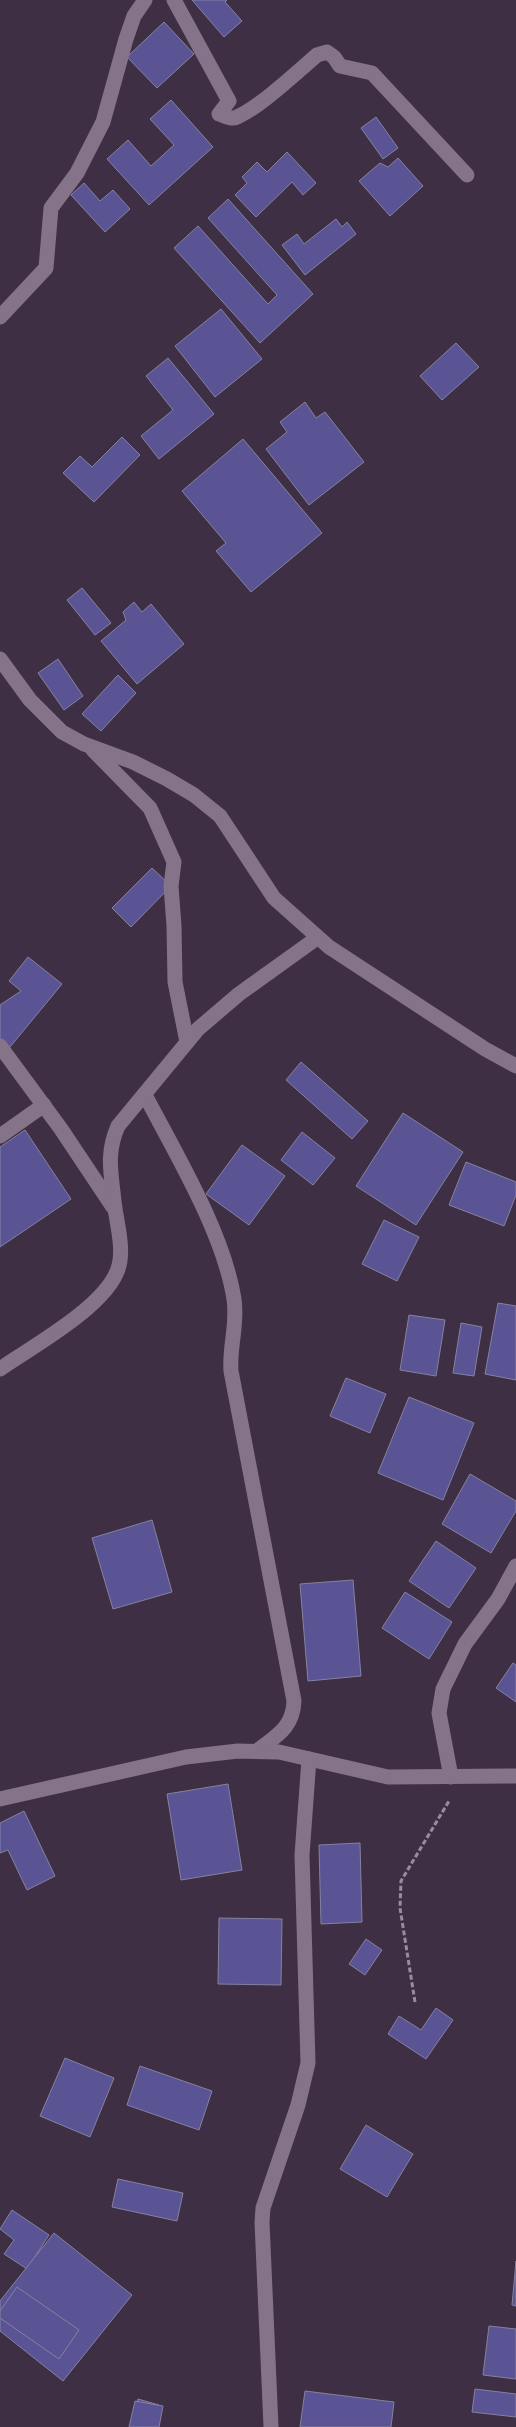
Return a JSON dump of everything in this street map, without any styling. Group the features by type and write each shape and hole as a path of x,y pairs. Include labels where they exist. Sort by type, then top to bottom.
{"street":[{"path":"0,317 46,268 51,208 77,173 103,122 126,39 134,16 145,0"},
{"path":"174,0 229,101 218,114 230,118 237,117 317,56 327,52 334,57 340,66 372,73 467,175"},
{"path":"0,659 42,715 62,732 90,747 133,762 167,778 194,795 213,811 240,844 274,898 317,938 485,1049 516,1066"},
{"path":"90,747 150,808 174,862 171,886 175,982 187,1042"},
{"path":"0,1369 95,1304 111,1284 118,1268 120,1250 109,1159 111,1142 118,1126 198,1029 239,994 317,938"},
{"path":"0,1046 44,1105 115,1210"},
{"path":"145,1095 202,1207 230,1279 235,1300 236,1313 230,1360 231,1371 294,1701 293,1717 285,1728 257,1751"},
{"path":"0,1136 44,1105"},
{"path":"454,1777 439,1713 443,1689 465,1644 498,1599 516,1566"},
{"path":"0,1799 186,1757 238,1751 278,1752 388,1777 516,1776"},
{"path":"271,2427 262,2222 263,2208 298,2105 308,2063 302,1855 309,1759"}],"path":[{"path":"415,2002 400,1908 401,1881 447,1806 454,1777"}],"building":[{"path":"192,0 227,0 225,2 242,21 224,37"},
{"path":"164,22 194,54 157,88 127,57"},
{"path":"171,100 213,147 149,205 107,159 128,140 151,166 174,145 150,119"},
{"path":"376,117 398,148 383,159 361,128"},
{"path":"287,152 316,183 303,195 292,182 256,217 235,195 247,183 242,177 257,162 267,172"},
{"path":"398,158 423,186 390,216 359,181 380,163 388,167"},
{"path":"84,183 100,201 113,190 130,209 105,232 71,195"},
{"path":"228,199 313,294 260,343 174,248 198,226 268,304 277,295 208,218"},
{"path":"336,219 342,227 347,222 356,234 305,275 282,245 297,234 304,244"},
{"path":"221,309 262,359 215,397 175,346"},
{"path":"456,343 479,367 442,400 420,376"},
{"path":"168,358 214,414 159,459 141,436 173,410 146,376"},
{"path":"305,402 316,418 325,412 364,462 309,505 266,449 287,432 280,422"},
{"path":"122,437 140,455 94,502 63,473 80,456 92,467"},
{"path":"243,439 322,533 251,592 216,551 226,543 182,491"},
{"path":"82,588 111,623 95,635 67,600"},
{"path":"134,602 142,612 151,604 184,644 137,684 101,641 126,620 123,612"},
{"path":"58,659 83,696 64,710 38,673"},
{"path":"118,675 136,693 101,731 82,714"},
{"path":"152,868 171,886 131,927 112,908"},
{"path":"28,957 62,984 5,1053 0,1046 0,1005 21,991 9,981"},
{"path":"301,1062 368,1121 352,1139 286,1080"},
{"path":"403,1113 463,1152 416,1225 356,1186"},
{"path":"25,1130 71,1199 0,1247 0,1147"},
{"path":"302,1132 335,1158 313,1185 281,1160"},
{"path":"242,1145 285,1176 249,1225 206,1194"},
{"path":"466,1162 516,1182 516,1195 504,1226 449,1205"},
{"path":"384,1220 419,1237 397,1281 362,1264"},
{"path":"498,1303 516,1306 516,1380 485,1374"},
{"path":"409,1315 445,1320 436,1376 400,1370"},
{"path":"461,1323 482,1327 474,1376 453,1373"},
{"path":"346,1378 386,1394 370,1433 330,1416"},
{"path":"409,1397 474,1423 443,1500 378,1473"},
{"path":"470,1474 516,1501 516,1511 491,1553 442,1524"},
{"path":"152,1520 172,1592 113,1609 92,1538"},
{"path":"436,1541 476,1568 449,1608 409,1581"},
{"path":"353,1580 361,1676 308,1681 300,1584"},
{"path":"405,1592 452,1622 429,1659 382,1628"},
{"path":"513,1663 516,1665 516,1702 496,1688"},
{"path":"228,1784 242,1870 181,1880 167,1794"},
{"path":"24,1811 55,1876 27,1890 8,1850 0,1853 0,1823"},
{"path":"360,1843 362,1922 321,1924 319,1845"},
{"path":"219,1918 282,1919 281,1985 218,1984"},
{"path":"366,1939 382,1950 365,1975 349,1964"},
{"path":"436,2008 453,2020 426,2059 388,2034 399,2016 421,2030"},
{"path":"65,2058 114,2078 90,2137 40,2116"},
{"path":"140,2066 212,2091 199,2130 127,2105"},
{"path":"366,2125 413,2154 387,2197 340,2169"},
{"path":"118,2179 183,2193 177,2221 112,2207"},
{"path":"12,2210 49,2235 27,2269 4,2254 14,2240 0,2229"},
{"path":"54,2233 132,2295 63,2381 0,2331 0,2301"},
{"path":"516,2261 516,2306 512,2305"},
{"path":"17,2287 79,2330 59,2359 0,2318 0,2311"},
{"path":"489,2326 516,2329 516,2379 483,2375"},
{"path":"475,2389 516,2394 516,2417 472,2412"},
{"path":"305,2391 394,2402 391,2427 300,2427"},
{"path":"138,2399 159,2405 153,2427 130,2425"},
{"path":"135,2401 163,2406 159,2427 129,2427"}]}
